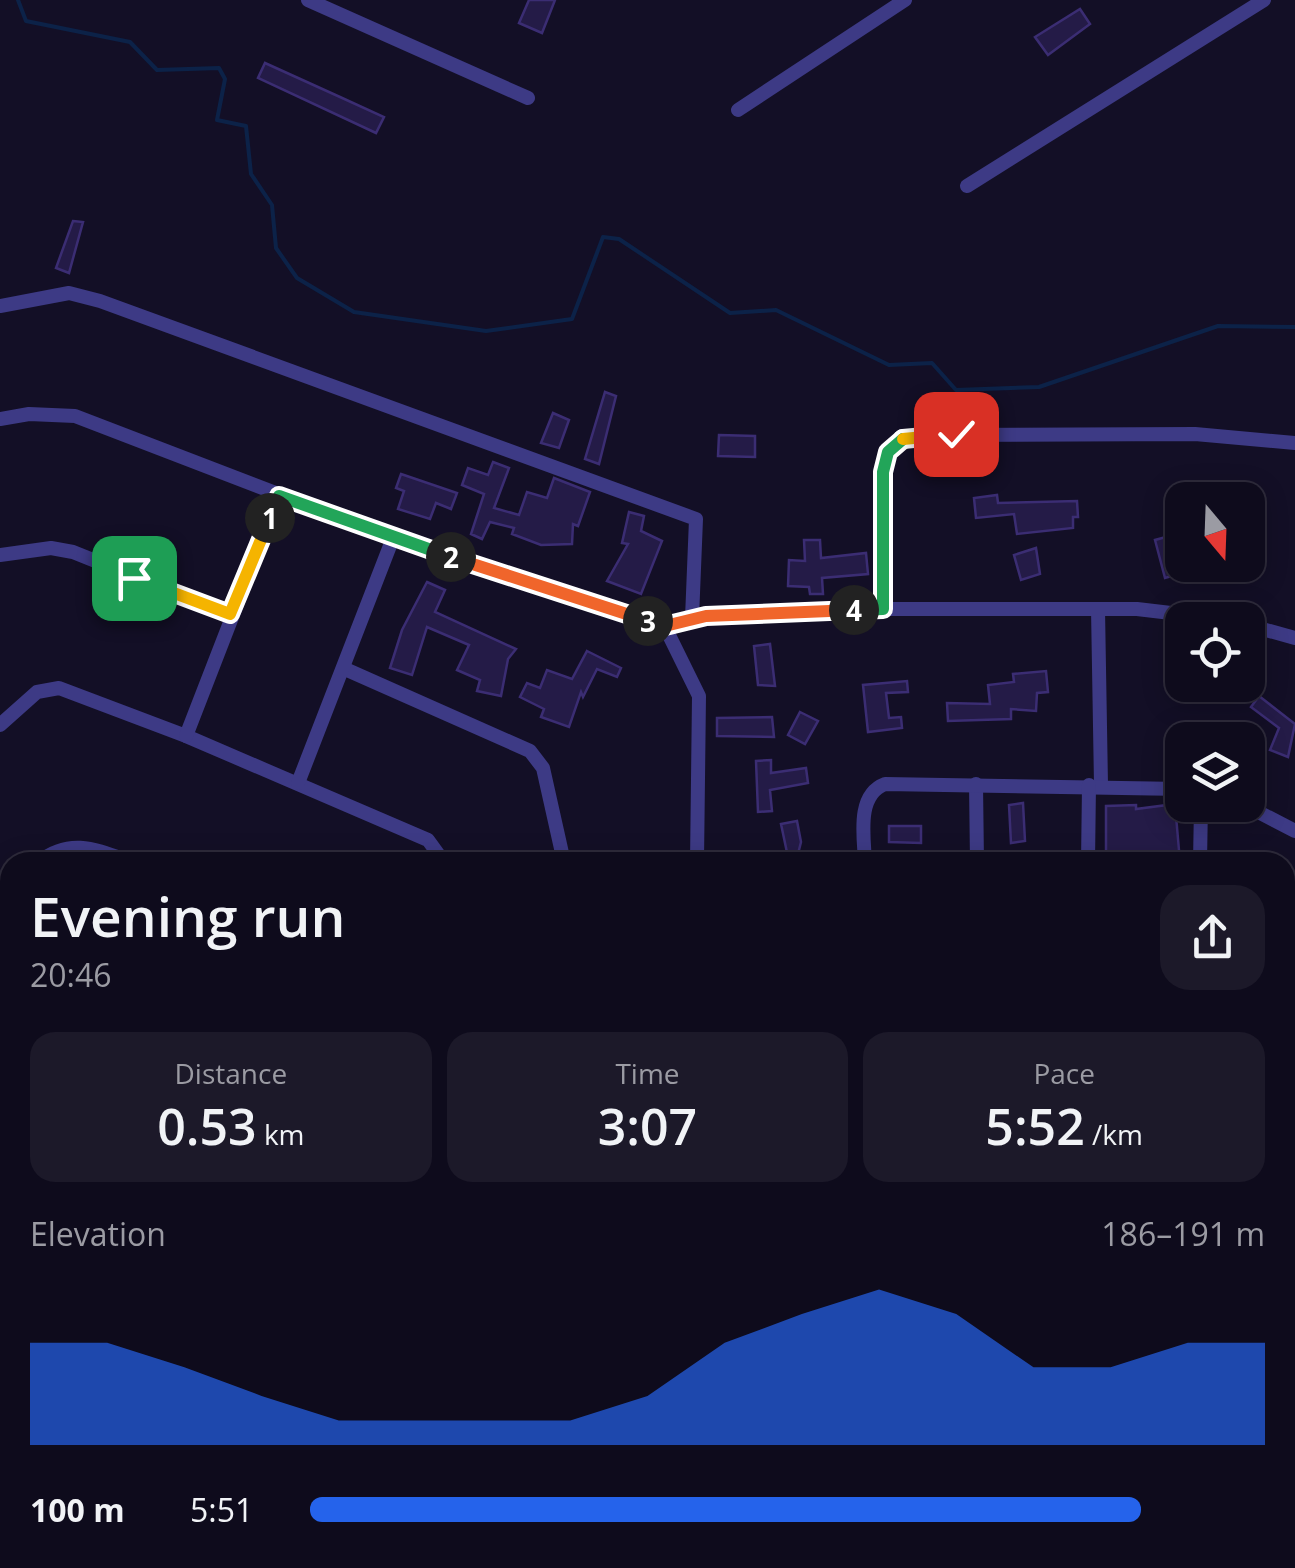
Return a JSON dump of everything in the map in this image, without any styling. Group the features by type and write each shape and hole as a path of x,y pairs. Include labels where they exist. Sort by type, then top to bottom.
{"street":[{"path":"308,0 528,98"},
{"path":"738,110 905,0"},
{"path":"968,186 1264,0"},
{"path":"0,306 69,293 100,301 696,519 692,618"},
{"path":"0,420 29,414 75,416 393,538 665,626 692,618 883,609 1165,611"},
{"path":"883,609 883,472 888,452 901,440 956,434 1195,434 1295,443"},
{"path":"186,736 230,614 279,496"},
{"path":"298,783 393,538"},
{"path":"0,554 51,548 73,552 230,614"},
{"path":"1089,852 1095,785 1098,609"},
{"path":"665,626 698,696 697,852"},
{"path":"1265,630 1295,638"},
{"path":"345,669 530,751 543,768 562,852"},
{"path":"0,724 30,696 59,688 298,783 428,840 437,852"},
{"path":"976,784 977,852"},
{"path":"865,852 867,801 876,787 976,784 1165,788"},
{"path":"1265,816 1295,831"},
{"path":"1200,852 1201,822"},
{"path":"55,852 81,845 101,852"}],"building":[{"path":"529,0 555,0 542,33 519,23"},
{"path":"1080,9 1090,24 1048,55 1035,37"},
{"path":"265,63 384,117 376,133 258,78"},
{"path":"73,221 83,222 69,273 56,268"},
{"path":"605,392 616,396 599,464 585,459"},
{"path":"553,413 569,420 559,448 541,443"},
{"path":"719,435 755,436 755,457 718,456"},
{"path":"493,462 509,468 494,508 519,515 527,492 547,498 554,478 590,492 578,526 573,524 572,544 541,545 512,534 514,528 490,522 482,539 471,534 484,494 462,485 468,468 488,475"},
{"path":"401,474 457,493 451,509 436,503 430,519 398,509 404,491 396,488"},
{"path":"997,495 998,503 1077,501 1078,517 1073,517 1073,528 1017,534 1014,514 976,518 974,498"},
{"path":"629,512 644,516 641,531 662,541 641,594 607,581 628,544 622,543"},
{"path":"1165,537 1165,578 1155,540"},
{"path":"804,540 820,540 821,558 866,553 868,574 822,578 823,594 810,594 809,587 788,586 789,560 805,561"},
{"path":"1036,548 1040,574 1021,580 1014,555"},
{"path":"427,582 445,590 435,612 516,649 508,659 501,696 477,691 480,680 457,670 469,645 427,627 412,675 390,668 402,630"},
{"path":"770,644 775,686 758,685 754,646"},
{"path":"587,651 621,668 617,677 597,669 583,697 581,692 569,727 541,717 544,709 520,697 527,683 540,688 547,670 572,679"},
{"path":"1046,671 1048,692 1037,693 1036,711 1011,709 1011,719 948,721 947,703 990,704 988,685 1014,682 1013,674"},
{"path":"907,681 908,692 886,693 889,718 901,717 902,728 868,732 863,685"},
{"path":"1265,701 1295,724 1288,757 1270,750 1279,728 1251,707 1255,702"},
{"path":"800,712 818,721 805,744 788,735"},
{"path":"772,717 774,737 717,736 717,718"},
{"path":"771,760 771,773 806,768 808,783 770,790 772,811 758,812 756,761"},
{"path":"1023,803 1025,841 1011,843 1009,805"},
{"path":"1136,805 1136,809 1165,805 1165,822 1177,822 1179,852 1106,852 1106,806"},
{"path":"797,821 798,852 787,852 781,824"},
{"path":"889,826 921,826 921,843 889,842"}],"waterway":[{"path":"18,0 26,21 130,42 157,70 219,68 225,79 217,120 246,126 251,174 272,205 276,248 297,278 354,312 486,331 572,319 603,237 619,239 730,313 776,310 889,365 932,363 956,390 1039,387 1218,326 1295,327"}],"route":[{"path":"134,578 230,614 279,496 393,538 665,626 706,616 883,609 886,456 892,446 906,438 956,434"}]}
